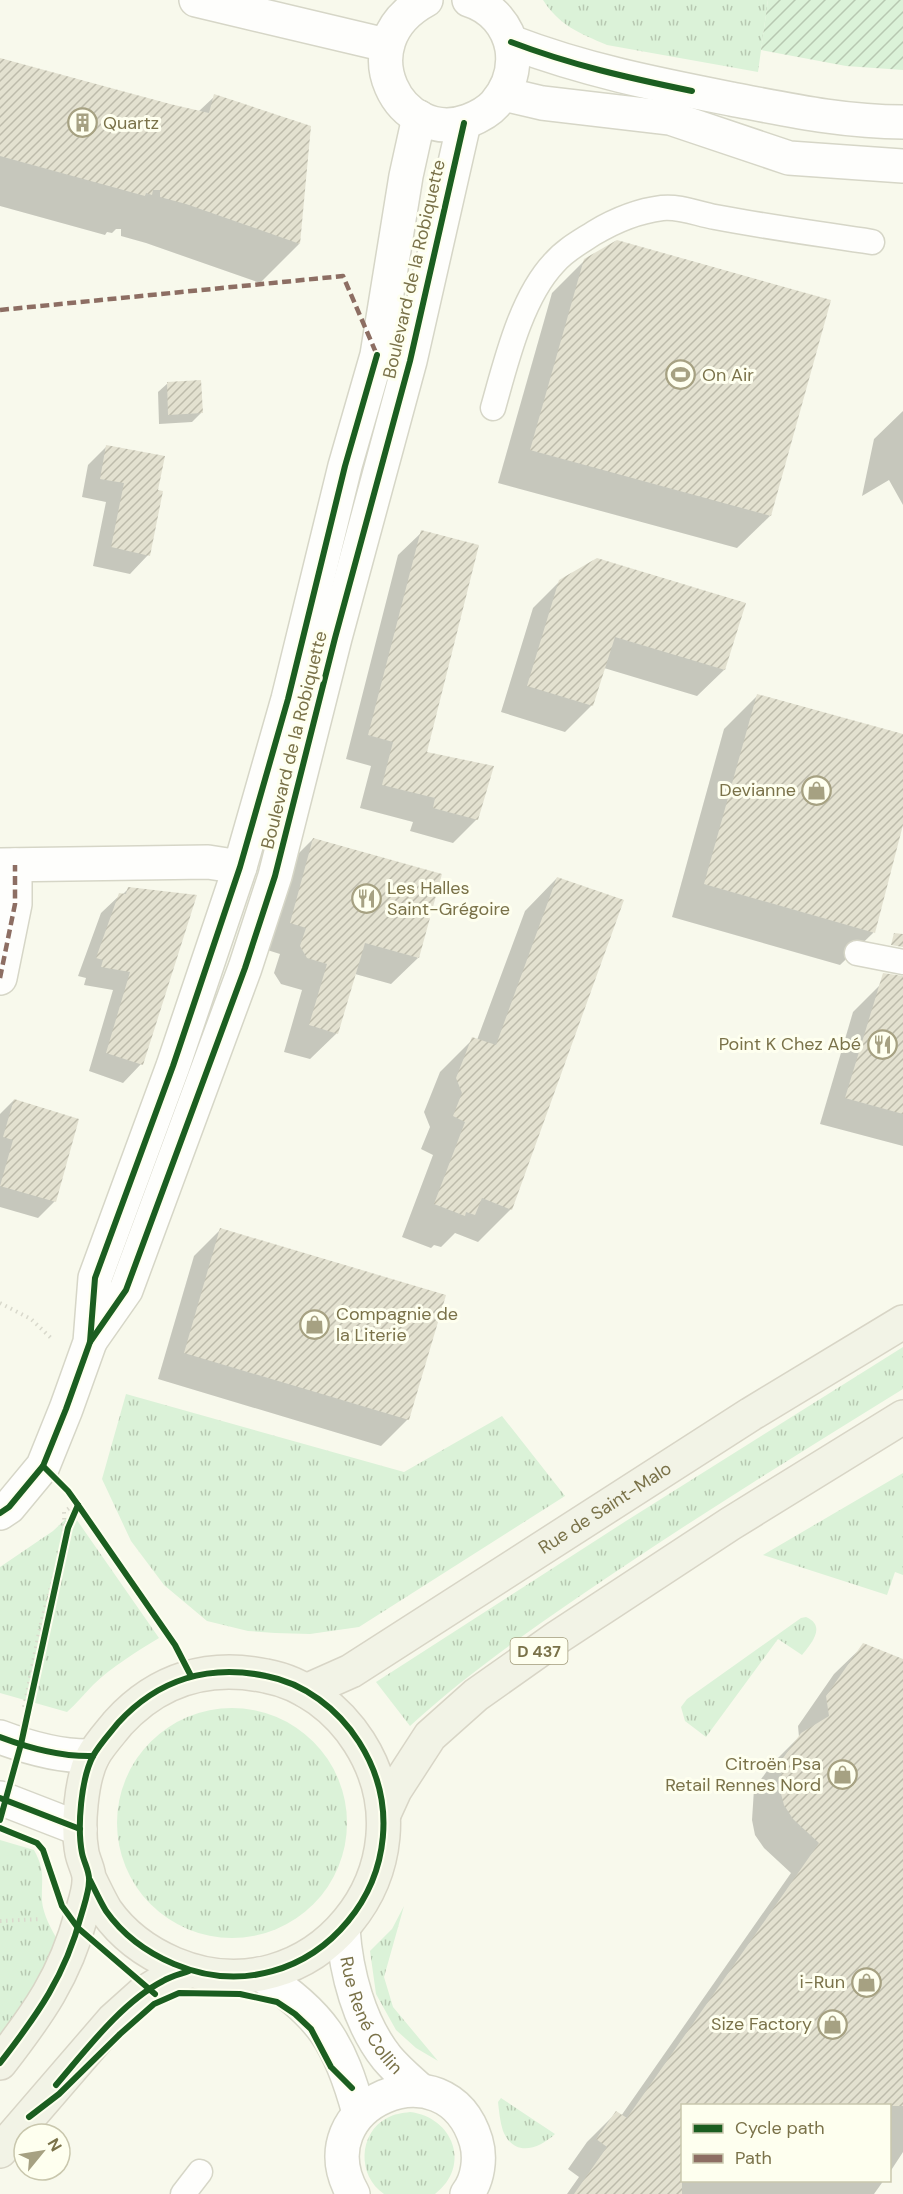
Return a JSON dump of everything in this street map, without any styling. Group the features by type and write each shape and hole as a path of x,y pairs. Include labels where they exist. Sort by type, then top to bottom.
{"main road":[{"path":"196,0 386,45"},
{"path":"426,0 412,7 392,31 386,45 387,79 405,107 419,117 448,124 464,123 479,117 493,107 504,94 511,78 513,60 511,42 504,27 486,5"},
{"path":"511,42 553,58 607,74 831,118 903,122"},
{"path":"504,94 542,103 670,118 789,158 903,166"},
{"name":"Boulevard de la Robiquette","path":"0,1513 21,1494 42,1466 66,1410 90,1342 95,1278 173,1066 240,867 288,699 345,466 377,355 408,166 419,117"},
{"name":"Boulevard de la Robiquette","path":"90,1342 126,1290 245,968 275,876 335,638 410,361 464,123"},
{"path":"0,978 15,904 8,865 208,862 240,867"},
{"name":"Rue de Saint-Malo","path":"306,1691 351,1671 751,1414 903,1322"},
{"name":"D 437","path":"384,1814 395,1790 430,1736 476,1695 558,1637 730,1524 903,1417"},
{"path":"215,1672 247,1672 278,1678 306,1691 331,1708 352,1730 368,1756 379,1784 384,1814 383,1845 375,1876 362,1904 343,1929 320,1949 292,1965 260,1974 238,1977 213,1976 189,1971 157,1957 129,1937 106,1911 90,1880 82,1854 80,1829 82,1793 93,1756 118,1723 140,1702 165,1686 191,1676 215,1672"},
{"path":"12,1741 72,1757 93,1756"},
{"path":"0,1798 80,1829"},
{"path":"0,2063 33,2021 62,1974 78,1928 90,1880"},
{"name":"Rue René Collin","path":"343,1929 346,1963 354,1993 374,2036 387,2058 420,2090"},
{"path":"0,2151 113,2020 142,1994 163,1981 189,1971"},
{"path":"260,1974 309,2010 332,2040 348,2074 359,2113"},
{"name":"Rue René Collin","path":"353,2194 344,2173 343,2152 348,2131 359,2113 376,2098 398,2091 420,2090 442,2097 460,2111 472,2128 477,2148 477,2168 467,2194"}],"lane":[{"path":"493,408 512,340 539,282 554,262 573,246 606,226 635,214 663,208 681,209 713,217 872,242"},
{"path":"857,953 903,962"},
{"path":"183,2194 200,2172"}],"path":[{"path":"0,1303 31,1319"},
{"path":"42,1466 78,1504 75,1512"},
{"path":"12,1741 57,1563 65,1526 64,1512 76,1503"},
{"path":"12,1741 71,1520"}],"green space":[{"path":"543,0 768,0 758,72 607,45 563,22"},
{"path":"768,0 903,0 903,70 846,66 761,50"},
{"path":"903,1347 903,1389 779,1466 577,1598 470,1675 410,1726 376,1682 626,1521"},
{"path":"126,1394 404,1472 502,1416 565,1496 359,1627 310,1634 248,1631 207,1621 164,1585 131,1541 102,1479"},
{"path":"903,1473 903,1575 895,1572 887,1595 763,1555"},
{"path":"72,1513 159,1638 109,1672 67,1712 0,1693 0,1567 53,1531"},
{"path":"806,1617 816,1625 816,1630 813,1641 802,1655 778,1639 706,1737 685,1721 681,1707 687,1699 801,1618"},
{"path":"232,1708 276,1717 305,1734 321,1750 342,1790 347,1823 338,1867 321,1896 305,1912 265,1933 232,1938 188,1929 159,1912 143,1896 122,1856 117,1823 126,1779 143,1750 159,1734 199,1713"},
{"path":"0,1840 34,1850 42,1870 44,1911 58,1941 36,1986 0,2036"},
{"path":"404,1906 384,1977 393,2007 438,2061 416,2048 396,2030 376,1994 370,1951 392,1929"},
{"path":"501,2098 555,2134 534,2147 520,2148 514,2145 502,2128 498,2102"},
{"path":"410,2112 425,2116 447,2133 455,2157 453,2170 446,2183 435,2194 384,2194 375,2186 365,2166 366,2144 377,2125 392,2116"}],"building":[{"path":"0,58 209,113 214,94 311,126 300,244 160,197 160,190 153,190 152,195 146,193 145,196 0,156"},
{"name":"On Air","path":"617,240 831,300 771,516 530,450 584,259"},
{"path":"201,380 203,413 168,415 167,382"},
{"path":"106,445 165,456 158,490 163,491 150,556 111,547 124,483 100,479"},
{"path":"421,530 479,545 427,752 494,766 478,820 433,808 435,798 382,785 393,742 368,735"},
{"path":"597,558 746,603 725,670 615,637 593,706 527,686 559,580"},
{"name":"Devianne","path":"757,694 903,734 903,825 875,933 704,884"},
{"name":"Les Halles Saint-Grégoire","path":"313,838 442,874 419,958 365,943 338,1034 309,1025 327,964 307,958 300,946 306,928 290,923"},
{"path":"557,877 624,900 512,1210 482,1198 475,1215 466,1212 465,1216 434,1204 465,1122 453,1116 462,1093 456,1078 472,1037 496,1045"},
{"path":"128,887 197,895 143,1065 106,1053 130,972 101,967 103,960 96,958 119,893 126,894"},
{"path":"894,933 903,934 903,947 891,945"},
{"name":"Point K Chez Abé","path":"883,973 903,976 903,1114 845,1098"},
{"path":"14,1099 79,1119 56,1202 0,1186 13,1140 3,1137"},
{"name":"Compagnie de la Literie","path":"220,1228 446,1295 409,1420 184,1353"},
{"path":"863,1643 903,1659 903,2106 891,2106 891,2104 681,2104 682,2194 574,2194 607,2147 596,2139 616,2111 627,2118 819,1843 793,1819 784,1805 780,1790 783,1758 801,1733 829,1716 826,1696"}],"marked path":[{"path":"0,310 343,276 377,355"},
{"path":"0,978 15,904 15,865"}],"cycle path":[{"path":"511,42 600,70 692,91"},
{"path":"90,1342 126,1290 245,968 275,876 335,638 410,361 464,123"},
{"path":"0,1513 9,1507 43,1466 90,1342 95,1278 173,1066 240,867 288,699 345,466 377,355"},
{"path":"43,1466 68,1491 78,1505 175,1645 191,1676"},
{"path":"0,1820 21,1744 68,1528 78,1505"},
{"path":"0,2063 49,1994 67,1957 81,1916 89,1881 82,1853 81,1803 93,1756 118,1723 150,1695 186,1678 205,1674 245,1673 280,1679 319,1699 351,1730 359,1742 379,1790 383,1837 372,1882 348,1921 314,1952 272,1971 225,1976 164,1960 120,1928 106,1911 90,1880"},
{"path":"0,1737 45,1751 93,1756"},
{"path":"0,1798 80,1829"},
{"path":"0,1828 37,1843 43,1850 62,1906 78,1928 155,1994"},
{"path":"56,2085 92,2042 133,2001 166,1979 189,1971"},
{"path":"29,2117 59,2094 154,2004 179,1993 240,1994 277,2002 311,2029 331,2067 352,2088"}],"place":[{"name":"Quartz","path":"82,123"},
{"name":"On Air","path":"681,375"},
{"name":"Devianne","path":"817,790"},
{"name":"Les Halles Saint-Grégoire","path":"366,898"},
{"name":"Point K Chez Abé","path":"882,1044"},
{"name":"Compagnie de la Literie","path":"315,1324"},
{"name":"Citroën Psa Retail Rennes Nord","path":"842,1774"},
{"name":"i-Run","path":"866,1982"},
{"name":"Size Factory","path":"833,2024"}]}
